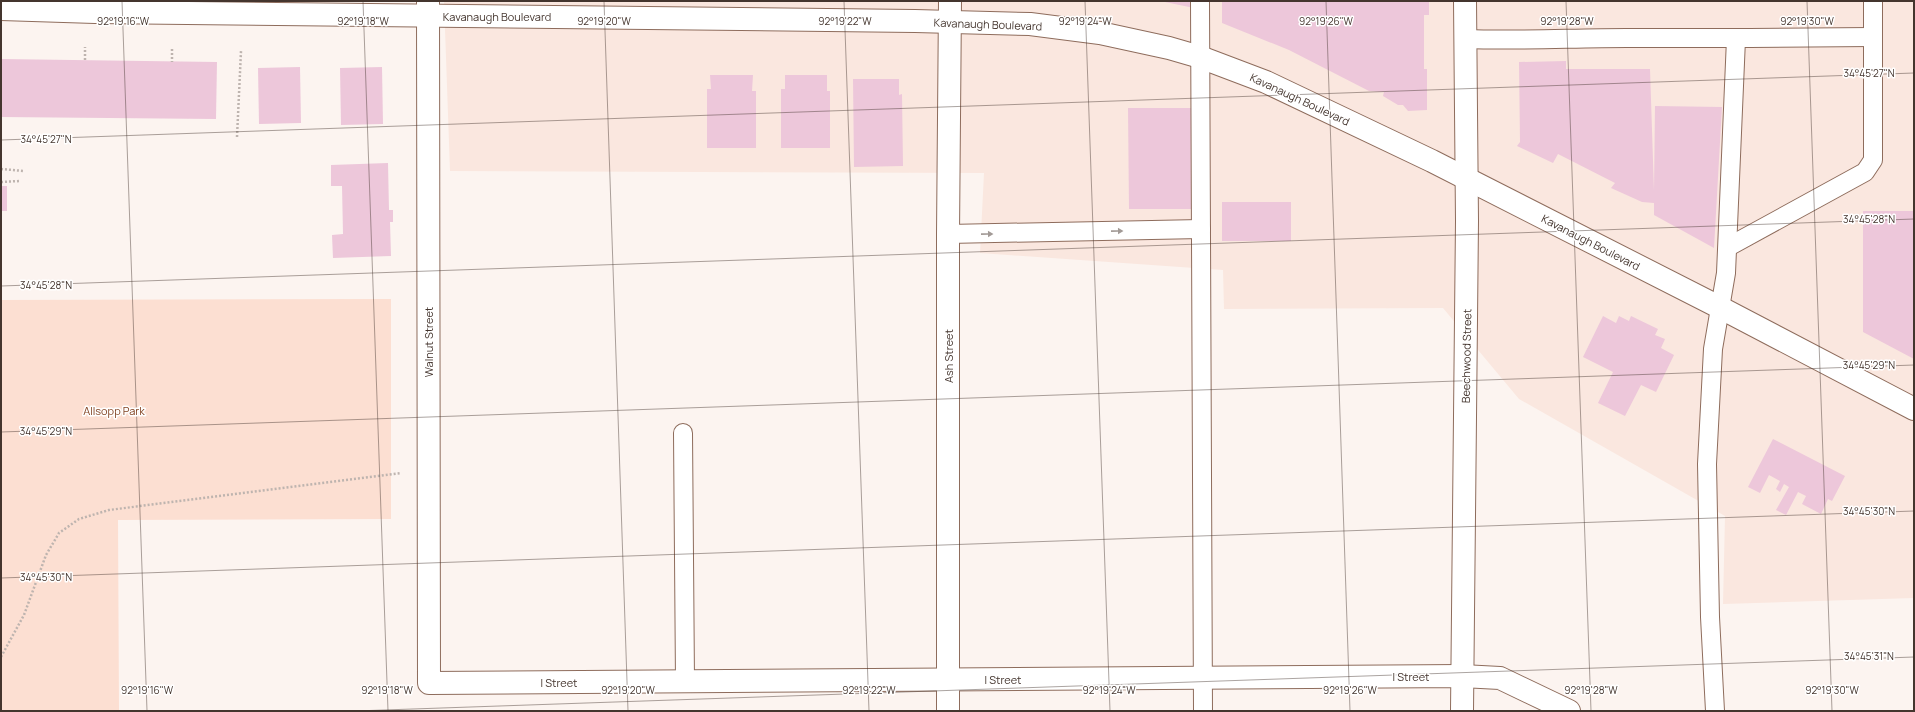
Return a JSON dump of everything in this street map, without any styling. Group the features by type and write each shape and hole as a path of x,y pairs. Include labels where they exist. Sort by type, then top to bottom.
{"street":[{"name":"Ash Street","path":"948,711 948,234 950,1"},
{"name":"Beechwood Street","path":"1462,711 1467,180 1465,1"},
{"name":"Kavanaugh Boulevard","path":"1,8 95,12 428,8 1030,24 1100,33 1169,48 1200,57 1266,82 1432,162 1721,308 1914,409"},
{"name":"Walnut Street","path":"428,8 429,683"},
{"name":"I Street","path":"429,683 1462,676 1500,678 1568,711"}],"lane":[{"path":"1200,1 1203,711"},
{"path":"1728,247 1865,172 1870,167 1873,160 1873,1"},
{"path":"1466,39 1542,40 1626,38 1736,39 1872,37"},
{"path":"1716,711 1710,617 1707,464 1713,349 1721,308 1728,247 1736,39"},
{"path":"948,234 1201,229"},
{"path":"683,433 685,681"}],"path":[{"path":"85,47 85,60"},
{"path":"172,49 172,62"},
{"path":"237,137 241,51"},
{"path":"1,169 24,171"},
{"path":"1,182 20,181"},
{"path":"1,657 24,615 46,555 59,533 79,519 109,510 429,469"}],"shaded area":[{"path":"444,1 1914,1 1914,598 1723,604 1725,516 1519,399 1443,308 1224,309 1223,270 980,253 984,173 450,171"}],"green space":[{"name":"Allsopp Park","path":"391,299 391,519 118,520 119,711 1,711 1,300"}],"building":[{"path":"1165,1 1194,1 1194,8 1165,2"},
{"path":"1222,1 1429,1 1429,15 1424,15 1424,69 1427,69 1427,110 1408,111 1403,105 1398,105 1383,96 1384,92 1369,91 1289,50 1222,23"},
{"path":"1,59 217,62 216,119 1,117"},
{"path":"1566,61 1566,69 1650,69 1654,191 1655,106 1722,107 1714,248 1654,215 1654,203 1642,202 1611,188 1615,183 1558,154 1553,163 1517,146 1520,142 1519,62"},
{"path":"300,67 301,123 259,124 258,68"},
{"path":"382,67 383,124 341,125 340,68"},
{"path":"710,75 753,75 752,91 756,91 756,148 707,148 707,89 711,89"},
{"path":"785,75 827,75 827,91 830,91 830,148 781,148 781,89 785,89"},
{"path":"853,79 899,79 899,95 902,94 903,166 854,167"},
{"path":"1128,108 1195,108 1195,209 1129,209"},
{"path":"388,163 389,210 393,210 393,222 390,222 391,256 333,258 332,235 343,234 342,186 331,186 331,165"},
{"path":"1,186 7,186 7,211 1,211"},
{"path":"1222,202 1291,202 1291,241 1222,241"},
{"path":"1863,211 1914,211 1914,359 1863,332"},
{"path":"1603,316 1616,323 1619,316 1629,321 1631,316 1658,329 1655,335 1665,339 1661,348 1674,355 1656,392 1641,385 1625,416 1598,403 1613,372 1583,357"},
{"path":"1773,439 1845,476 1832,501 1828,499 1821,514 1802,504 1806,496 1798,492 1786,515 1776,510 1789,487 1784,484 1780,492 1776,489 1780,481 1769,475 1760,493 1748,487"}]}
